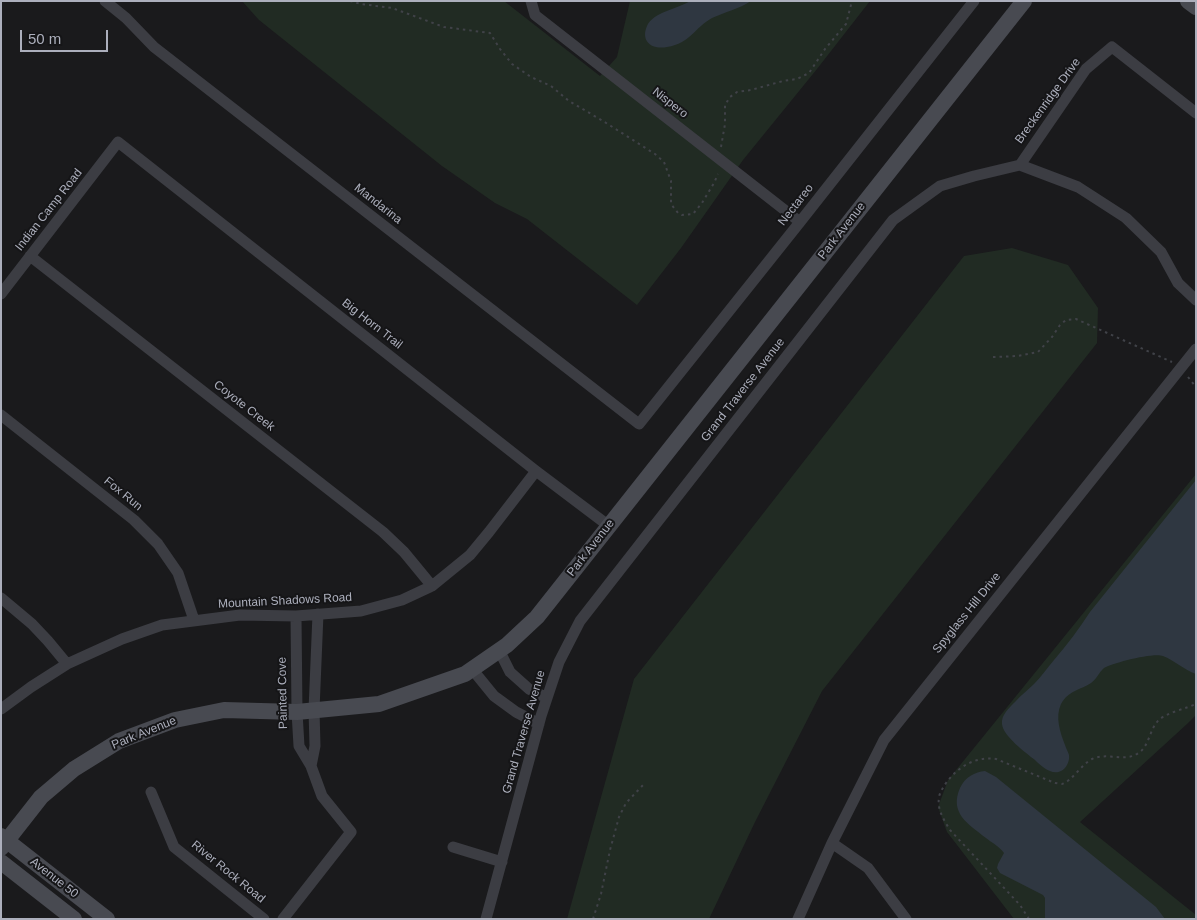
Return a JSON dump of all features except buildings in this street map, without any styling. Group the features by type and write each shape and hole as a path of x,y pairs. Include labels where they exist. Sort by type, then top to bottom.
{"street":[{"name":"Mandarina","path":"105,1 126,18 154,47 639,424"},
{"name":"Nispero","path":"530,1 535,15 800,222"},
{"name":"Nectareo","path":"639,424 974,1"},
{"name":"Park Avenue","path":"3,842 40,798 74,769 119,741 175,720 224,710 297,712 380,704 465,674 507,645 537,617 1024,1"},
{"path":"1188,1 1196,8"},
{"name":"Breckenridge Drive","path":"1020,165 1086,69 1112,47 1196,113"},
{"name":"Big Horn Trail","path":"118,142 609,526"},
{"name":"Indian Camp Road","path":"1,294 118,142"},
{"path":"1020,165 1078,186 1126,218 1161,252 1178,283 1196,300"},
{"name":"Grand Traverse Avenue","path":"486,919 538,724 559,662 580,621 893,220 940,186 1020,165"},
{"name":"Coyote Creek","path":"30,256 383,532 404,552 432,586"},
{"name":"Spyglass Hill Drive","path":"798,919 832,843 884,740 1196,349"},
{"name":"Fox Run","path":"1,415 134,520 158,544 178,573 194,620"},
{"name":"Mountain Shadows Road","path":"1,709 67,664 122,639 162,625 240,615 296,616 361,611 402,600 432,586 470,555 536,470"},
{"path":"1,598 32,624 67,664"},
{"name":"Painted Cove","path":"311,766 315,746 314,710 318,614"},
{"name":"Painted Cove","path":"284,919 351,832 322,796 311,766 299,746 296,616"},
{"path":"499,650 510,672 529,689 547,698"},
{"path":"472,669 494,696 516,712 538,724"},
{"name":"River Rock Road","path":"152,792 174,847 264,919"},
{"name":"Avenue 50","path":"3,842 107,919"},
{"path":"832,843 868,868 906,919"},
{"path":"453,847 502,862"},
{"name":"Avenue 50","path":"1,862 74,919"}],"path":[{"path":"993,357 1018,356 1038,352 1060,325 1066,320 1076,319 1172,363 1196,387"},
{"path":"1029,919 1020,905 950,830 942,817 939,807 939,796 949,778 970,762 988,758 996,759 1061,784 1066,782 1086,763 1100,756 1129,758 1138,754 1143,750 1156,723 1162,718 1196,704"},
{"path":"593,919 601,894 619,817 626,803 644,784"}],"shaded area":[{"path":"242,1 504,1 600,76 617,57 630,1 870,1 743,160 681,248 637,305 527,219 495,203 442,166 259,20"},
{"path":"690,1 751,1 712,18 687,39 675,45 662,48 649,44 645,32 650,21 660,14"},
{"path":"1012,248 1068,265 1098,308 1097,343 822,691 755,822 709,919 567,919 634,679 964,256"},
{"path":"1196,474 1196,715 1080,822 1196,915 1196,919 1014,919 947,832 938,807 948,780"},
{"path":"1196,480 1196,674 1158,655 1115,663 1104,668 1093,681 1071,693 1061,704 1058,714 1059,724 1069,760 1066,767 1061,771 1047,770 1006,734 1002,724 1004,715 1017,699 1037,681 1064,649 1090,612"},
{"path":"985,771 996,777 1156,907 1165,919 1045,919 1045,898 1043,895 1000,873 997,868 1004,853 998,846 967,823 959,811 957,797 962,784 971,776"}]}
